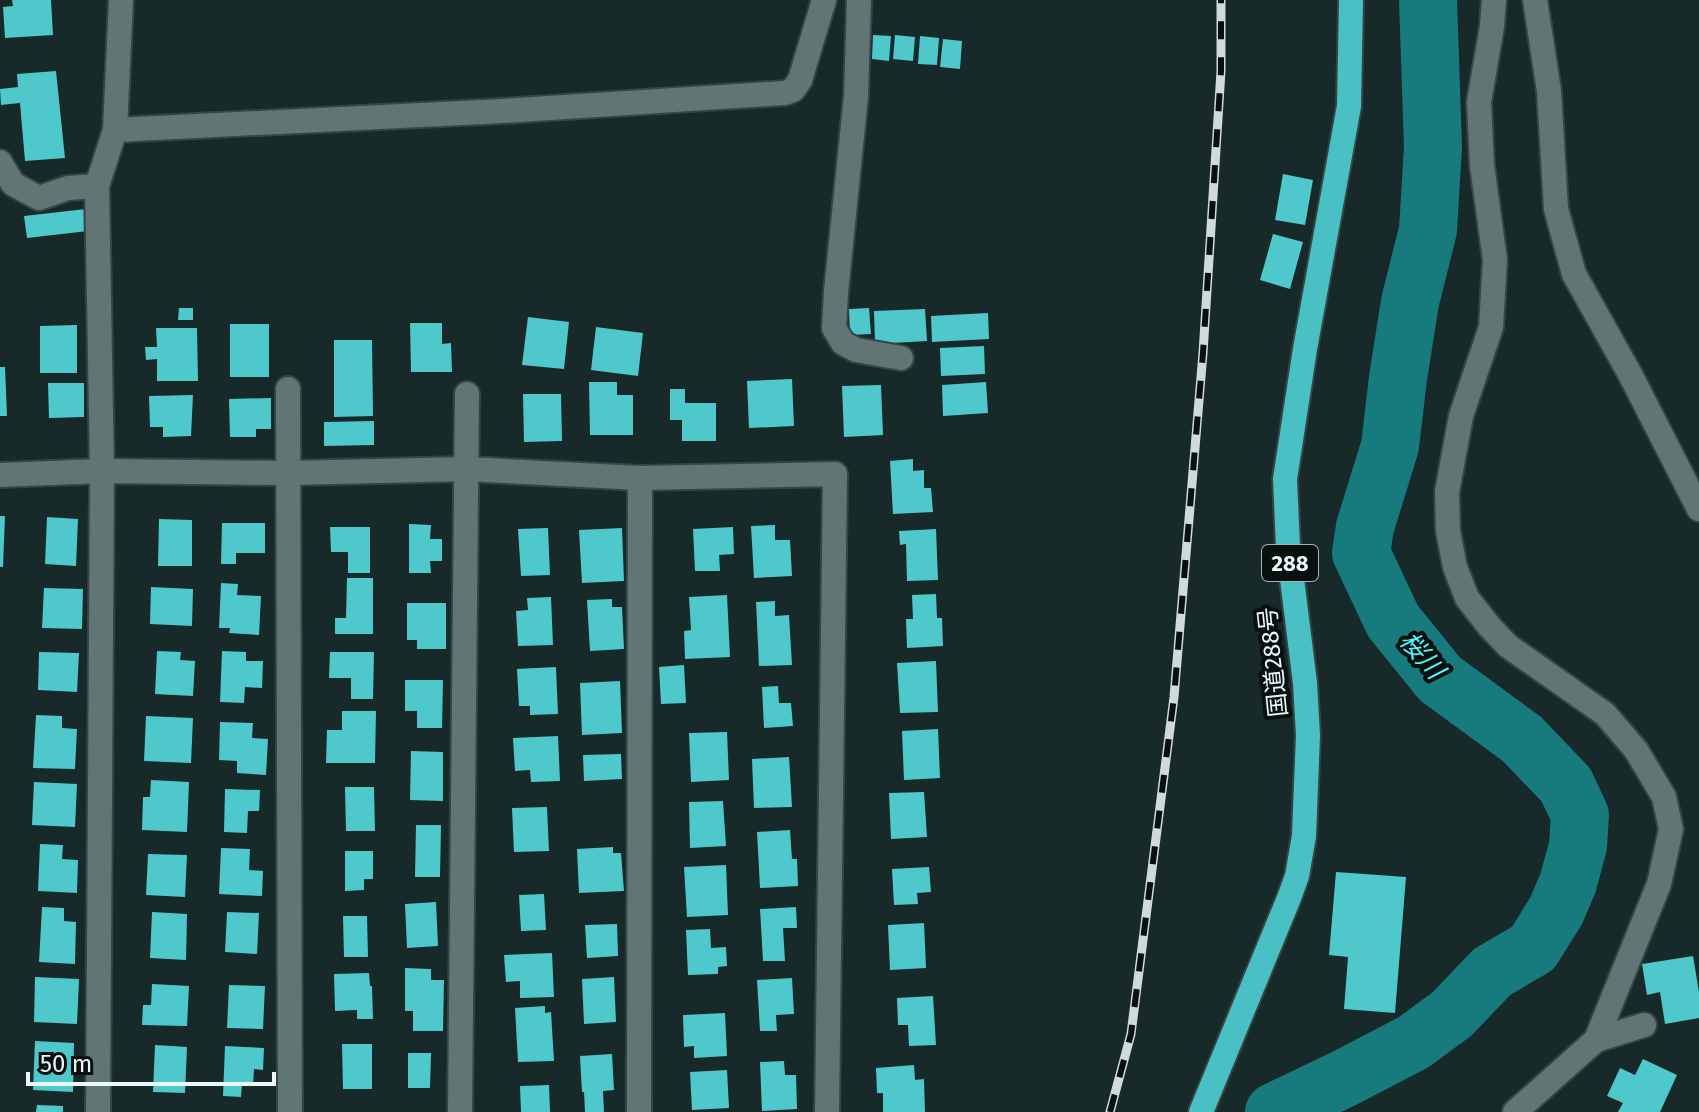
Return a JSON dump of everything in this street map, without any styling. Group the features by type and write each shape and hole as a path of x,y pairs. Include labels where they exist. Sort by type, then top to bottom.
{"highway":[{"name":"国道288号","path":"1201,1112 1289,898 1297,876 1304,836 1308,735 1305,683 1288,547 1285,479 1349,106 1351,0"}],"street":[{"path":"98,1112 102,471 97,186 115,130 121,0"},
{"path":"115,130 785,93 793,90 800,80 824,0"},
{"path":"859,0 856,96 834,328 843,343 856,350 901,358"},
{"path":"1494,0 1479,102 1482,165 1495,260 1491,327 1461,416 1447,492 1448,531 1455,567 1467,598 1489,626 1508,646 1605,714 1636,750 1664,797 1671,829 1659,884 1596,1040"},
{"path":"1535,0 1549,91 1556,209 1574,274 1631,376 1699,509"},
{"path":"0,162 13,184 39,198 68,188 97,186"},
{"path":"288,389 290,1112"},
{"path":"460,1112 467,394"},
{"path":"0,475 102,471 289,473 466,469 640,478 835,474 827,1112"},
{"path":"639,1112 640,478"},
{"path":"1515,1112 1596,1040 1644,1025"}],"building":[{"path":"12,0 51,0 53,35 5,38 3,7 13,6"},
{"path":"873,35 891,36 889,61 872,59"},
{"path":"895,35 915,37 913,61 893,59"},
{"path":"920,36 939,38 937,65 918,64"},
{"path":"943,39 962,41 960,69 940,67"},
{"path":"56,71 65,158 25,161 20,103 1,105 0,89 18,87 17,74"},
{"path":"1283,174 1313,180 1305,225 1275,220"},
{"path":"86,209 88,231 27,238 24,216"},
{"path":"1273,234 1303,242 1290,289 1260,280"},
{"path":"179,308 193,308 193,320 178,320"},
{"path":"869,308 871,334 850,335 849,309"},
{"path":"925,309 927,341 875,344 874,311"},
{"path":"988,313 989,339 932,342 931,316"},
{"path":"528,317 569,322 564,369 522,365"},
{"path":"410,323 442,323 442,344 451,343 452,372 411,372"},
{"path":"230,324 269,324 269,377 230,377"},
{"path":"77,325 77,373 40,373 40,326"},
{"path":"596,327 643,333 638,376 591,370"},
{"path":"156,328 197,328 198,381 157,381 157,359 146,360 145,347 157,347"},
{"path":"334,340 372,340 373,416 334,417"},
{"path":"984,346 985,374 941,376 940,348"},
{"path":"0,367 5,367 7,416 0,416"},
{"path":"792,379 794,426 749,428 747,381"},
{"path":"589,382 617,382 617,395 633,395 633,435 590,435"},
{"path":"986,382 988,413 943,416 942,385"},
{"path":"48,383 84,383 84,417 49,418"},
{"path":"881,385 883,435 844,437 842,386"},
{"path":"670,389 685,389 685,403 716,403 716,441 682,441 682,420 670,420"},
{"path":"523,394 561,394 562,441 524,442"},
{"path":"193,395 191,436 163,437 163,427 150,427 149,396"},
{"path":"271,398 271,429 256,429 256,437 230,437 229,399"},
{"path":"374,421 374,445 324,446 324,422"},
{"path":"913,459 913,471 924,470 924,488 931,488 933,512 893,514 890,461"},
{"path":"0,516 5,516 3,567 0,567"},
{"path":"47,517 78,519 76,566 45,564"},
{"path":"159,519 192,520 192,566 158,566"},
{"path":"222,523 265,523 265,553 236,553 236,564 221,564"},
{"path":"409,524 431,525 430,539 442,539 442,561 430,561 431,573 409,573"},
{"path":"775,525 775,540 790,540 792,576 754,578 751,526"},
{"path":"330,527 370,527 370,573 348,573 348,552 331,552"},
{"path":"733,527 734,554 719,555 720,571 695,571 693,529"},
{"path":"548,528 550,575 521,576 518,529"},
{"path":"622,528 624,581 582,583 579,530"},
{"path":"936,529 938,580 907,581 906,544 900,545 899,531"},
{"path":"347,578 373,578 373,634 335,634 335,618 346,618"},
{"path":"221,583 238,584 237,595 261,596 259,635 229,633 230,628 219,628"},
{"path":"151,587 193,589 192,626 150,624"},
{"path":"44,588 83,589 82,629 42,628"},
{"path":"936,594 937,618 942,618 943,646 907,648 906,619 913,619 912,595"},
{"path":"727,595 730,657 685,659 684,631 691,630 689,597"},
{"path":"551,597 553,645 518,646 516,611 528,610 527,598"},
{"path":"612,599 612,607 622,607 624,649 590,651 587,600"},
{"path":"775,601 775,616 789,615 792,665 759,666 756,602"},
{"path":"407,603 446,603 446,649 417,649 417,640 407,640"},
{"path":"157,651 181,652 180,660 195,661 193,696 155,694"},
{"path":"222,651 246,652 246,661 263,661 262,688 245,687 244,703 220,702"},
{"path":"39,652 79,653 77,692 38,690"},
{"path":"330,652 374,652 373,699 351,699 351,678 329,678"},
{"path":"936,661 938,712 900,713 897,663"},
{"path":"684,665 686,703 661,704 659,667"},
{"path":"556,667 558,714 530,715 530,706 519,706 517,669"},
{"path":"405,680 443,680 442,728 417,728 417,711 405,711"},
{"path":"620,681 622,733 582,735 580,683"},
{"path":"778,686 779,703 791,703 793,726 764,728 762,687"},
{"path":"342,711 376,711 375,763 326,763 327,730 342,730"},
{"path":"36,715 62,716 62,728 77,729 75,769 33,768"},
{"path":"146,716 193,718 191,763 144,761"},
{"path":"220,722 253,723 252,738 268,739 266,775 237,773 237,761 219,760"},
{"path":"938,729 940,778 904,780 902,731"},
{"path":"727,732 729,780 691,782 689,733"},
{"path":"558,736 560,781 531,782 530,770 515,771 513,738"},
{"path":"411,751 443,752 443,801 410,800"},
{"path":"621,754 622,779 584,781 583,755"},
{"path":"789,757 792,807 754,808 752,759"},
{"path":"151,780 189,782 187,832 142,830 143,797 150,797"},
{"path":"34,782 77,784 75,827 32,825"},
{"path":"345,787 374,787 375,831 346,831"},
{"path":"225,789 260,790 259,811 248,811 247,833 224,832"},
{"path":"924,792 927,837 891,839 889,793"},
{"path":"723,801 726,846 690,848 689,802"},
{"path":"547,807 549,851 514,852 512,808"},
{"path":"416,825 441,825 440,877 415,877"},
{"path":"790,830 792,859 797,859 798,886 760,888 757,832"},
{"path":"40,844 63,845 62,859 78,860 77,893 38,891"},
{"path":"613,847 613,853 621,853 624,891 579,893 577,849"},
{"path":"221,848 250,849 249,870 263,871 262,896 219,894"},
{"path":"345,851 373,851 373,879 364,879 364,890 345,891"},
{"path":"148,854 187,855 185,897 146,895"},
{"path":"726,865 728,915 687,917 684,867"},
{"path":"929,867 931,892 917,893 918,904 894,905 892,869"},
{"path":"1336,872 1406,877 1395,1013 1344,1009 1348,957 1329,955"},
{"path":"544,894 546,930 521,931 519,895"},
{"path":"436,902 438,946 407,948 405,904"},
{"path":"42,907 64,908 64,921 76,922 75,964 39,962"},
{"path":"796,907 797,928 783,928 785,961 763,961 760,909"},
{"path":"152,912 187,914 186,960 150,958"},
{"path":"227,912 259,913 257,954 225,952"},
{"path":"343,916 367,916 368,957 344,957"},
{"path":"924,923 926,968 890,970 888,925"},
{"path":"617,924 618,956 587,958 585,925"},
{"path":"710,929 711,948 726,947 727,966 718,967 718,974 688,975 686,930"},
{"path":"552,953 554,997 520,998 520,981 506,982 504,955"},
{"path":"1693,956 1699,992 1699,1018 1665,1024 1660,992 1647,995 1642,964"},
{"path":"405,968 431,969 431,980 444,980 443,1031 413,1031 413,1011 405,1011"},
{"path":"369,973 373,1019 357,1019 357,1010 335,1011 334,974"},
{"path":"35,977 79,979 77,1024 34,1022"},
{"path":"614,977 616,1022 584,1024 582,979"},
{"path":"792,978 794,1014 776,1015 777,1031 760,1031 757,980"},
{"path":"152,984 189,986 187,1026 142,1025 143,1005 151,1005"},
{"path":"229,985 265,986 263,1029 227,1028"},
{"path":"933,996 936,1045 909,1046 908,1025 898,1025 897,998"},
{"path":"545,1006 545,1013 551,1012 554,1061 518,1062 515,1008"},
{"path":"725,1013 727,1056 694,1058 694,1046 684,1047 683,1015"},
{"path":"35,1041 74,1043 73,1092 33,1090"},
{"path":"342,1044 372,1044 372,1089 343,1089"},
{"path":"155,1045 187,1047 185,1093 153,1092"},
{"path":"225,1046 264,1048 263,1070 254,1069 253,1085 242,1084 241,1097 223,1096"},
{"path":"408,1053 431,1053 430,1088 408,1088"},
{"path":"612,1054 614,1090 603,1091 604,1112 585,1112 580,1056"},
{"path":"1643,1059 1677,1075 1660,1112 1618,1112 1623,1103 1607,1096 1620,1068 1635,1075"},
{"path":"784,1061 785,1075 796,1075 797,1109 762,1111 760,1062"},
{"path":"914,1065 915,1080 924,1079 925,1112 883,1112 883,1093 877,1093 876,1068"},
{"path":"727,1070 729,1108 692,1110 690,1072"},
{"path":"549,1085 550,1112 521,1112 520,1086"},
{"path":"37,1105 63,1106 63,1112 36,1112"}],"waterway":[{"name":"桜川","path":"1274,1112 1414,1042 1452,1014 1492,972 1533,948 1556,911 1578,846 1580,815 1566,785 1522,739 1440,679 1393,621 1361,553 1365,527 1390,446 1410,302 1428,230 1433,147 1428,0"}],"railway":[{"path":"1110,1112 1131,1034 1174,697 1203,353 1221,71 1221,0"}]}
